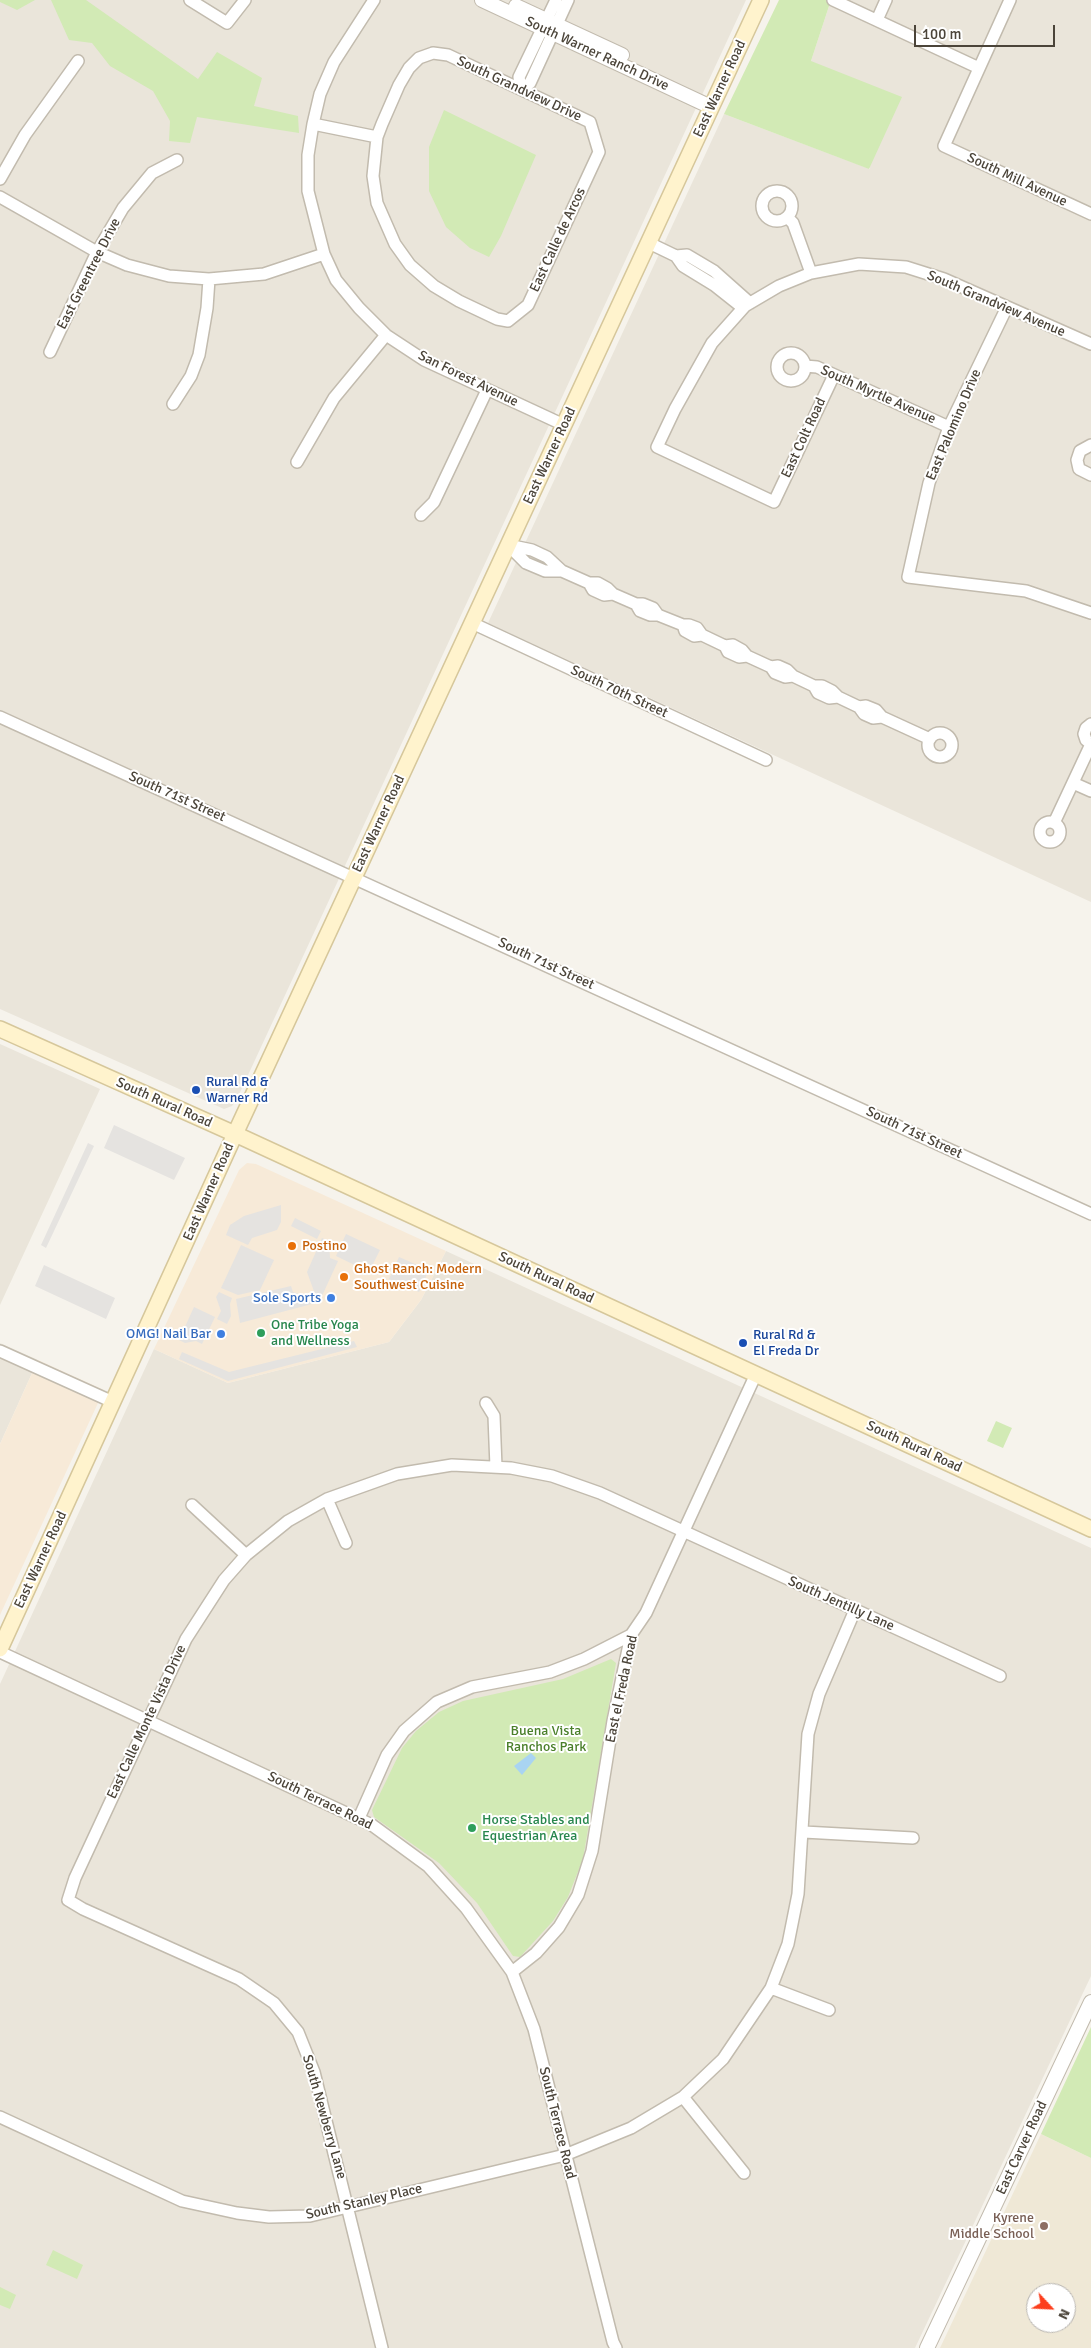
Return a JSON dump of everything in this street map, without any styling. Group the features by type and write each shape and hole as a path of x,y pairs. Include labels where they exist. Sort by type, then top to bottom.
{"main road":[{"name":"East Warner Road","path":"0,1651 235,1134 760,0"},
{"name":"South Rural Road","path":"0,1029 235,1134 1091,1529"}],"street":[{"path":"190,0 227,23 245,0"},
{"name":"San Forest Avenue","path":"374,0 334,62 320,94 313,124 308,155 308,191 324,254 336,280 359,308 386,335 424,360 564,425"},
{"name":"South Warner Ranch Drive","path":"482,0 550,27 713,102"},
{"name":"South Warner Ranch Drive","path":"504,0 550,27"},
{"path":"550,27 556,0"},
{"path":"520,89 519,77 568,0"},
{"path":"833,0 979,68 1010,0"},
{"path":"877,20 886,0"},
{"name":"South Grandview Drive","path":"377,137 399,85 409,68 419,58 433,53 448,55 590,122 599,152"},
{"path":"0,179 25,135 78,61"},
{"name":"South Mill Avenue","path":"979,68 944,146 1091,214"},
{"path":"313,124 377,137"},
{"name":"East Calle de Arcos","path":"377,137 373,176 377,203 395,244 410,265 434,286 497,319 508,320 528,305 599,152"},
{"name":"East Greentree Drive","path":"50,352 97,252 123,208 152,173 177,160"},
{"path":"0,197 97,252 127,265 169,276 209,279 264,274 324,254"},
{"path":"787,217 793,224 811,273"},
{"path":"648,243 676,256 688,255 720,275 746,306"},
{"path":"676,256 683,266 746,306"},
{"name":"South Grandview Avenue","path":"774,502 657,447 675,409 712,343 746,306 779,286 811,273 859,264 906,267 944,279 1091,344"},
{"path":"712,284 720,275"},
{"path":"173,404 191,376 199,355 206,317 209,279"},
{"name":"East Palomino Drive","path":"1007,307 950,428 928,483 908,577 1026,591 1091,613"},
{"path":"297,462 334,398 386,335"},
{"name":"South Myrtle Avenue","path":"805,366 817,367 950,428"},
{"name":"East Colt Road","path":"774,502 834,375"},
{"path":"421,515 434,502 487,390"},
{"path":"1091,445 1080,451 1077,460 1082,472 1091,475"},
{"path":"508,546 532,550 547,557 562,571 589,583 594,590 604,595 613,594 636,604 640,611 650,615 658,615 683,625 685,631 694,636 702,635 726,646 728,652 739,657 747,656 771,667 775,673 784,678 793,676 814,686 818,693 829,698 838,697 859,706 864,714 873,718 882,716 930,739"},
{"name":"South 70th Street","path":"472,624 766,760"},
{"name":"South 71st Street","path":"0,717 355,877 1091,1214"},
{"path":"1054,823 1091,744 1086,740 1084,734 1086,728 1091,724"},
{"path":"1072,783 1091,791"},
{"path":"0,1351 113,1402"},
{"name":"East el Freda Road","path":"512,1972 536,1953 559,1928 578,1895 592,1851 613,1721 631,1635 646,1613 682,1531 756,1374"},
{"path":"486,1403 494,1416 496,1467"},
{"name":"East Calle Monte Vista Drive","path":"68,1900 75,1878 186,1639 198,1618 224,1580 246,1555 288,1521 327,1499 397,1474 452,1465 511,1468 570,1481 682,1531"},
{"path":"327,1499 346,1543"},
{"path":"192,1504 246,1555"},
{"name":"South Jentilly Lane","path":"682,1531 1000,1676"},
{"name":"South Stanley Place","path":"0,2118 182,2201 237,2213 269,2217 310,2216 565,2155 631,2128 682,2097 723,2059 771,1988 788,1944 798,1894 804,1832 808,1734 819,1694 855,1610"},
{"path":"359,1818 387,1755 404,1731 437,1702 472,1687 550,1672 584,1659 631,1635"},
{"name":"South Terrace Road","path":"0,1651 372,1825 428,1866 466,1908 512,1972 534,2029 616,2348"},
{"path":"804,1832 913,1838"},
{"name":"South Newberry Lane","path":"68,1900 83,1909 239,1979 274,2003 298,2032 314,2072 382,2348"},
{"path":"771,1988 829,2010"},
{"name":"East Carver Road","path":"927,2348 1091,2002"},
{"path":"682,2097 744,2172"}],"shaded area":[{"path":"0,0 746,0 236,1101 232,1106 224,1109 0,1009"},
{"path":"831,0 1091,0 1091,902 488,623 724,114 870,169 811,61"},
{"path":"0,1044 100,1089 0,1305"},
{"path":"114,1125 185,1158 174,1180 104,1148"},
{"path":"88,1143 94,1146 46,1248 41,1245"},
{"path":"247,1163 256,1164 446,1251 421,1300 389,1342 228,1383 154,1349 239,1170"},
{"path":"281,1205 281,1222 277,1230 252,1238 248,1245 226,1235 230,1225 244,1216"},
{"path":"295,1218 321,1231 317,1239 291,1226"},
{"path":"346,1234 380,1250 369,1272 336,1256"},
{"path":"322,1238 329,1241 330,1258 338,1261 321,1298 315,1294 307,1272"},
{"path":"241,1245 274,1260 260,1290 238,1295 221,1288"},
{"path":"446,1251 1091,1548 1091,1976 915,2348 0,2348 0,1684 154,1349 228,1383 389,1342 421,1300"},
{"path":"399,1257 429,1270 419,1292 389,1279"},
{"path":"44,1265 115,1298 106,1319 35,1286"},
{"path":"291,1286 293,1292 310,1298 312,1304 240,1323 236,1299"},
{"path":"219,1292 232,1298 230,1304 231,1316 227,1324 217,1319 221,1311 216,1297"},
{"path":"194,1307 215,1317 202,1344 196,1341 185,1343 179,1340"},
{"path":"354,1341 357,1347 228,1381 179,1359 182,1352 229,1372"},
{"path":"0,1343 38,1360 0,1444"},
{"path":"38,1360 104,1390 0,1615 0,1444"},
{"name":"Kyrene Middle School","path":"1041,2134 1091,2158 1091,2348 940,2348"}],"green space":[{"path":"0,0 35,0 17,10 0,2"},
{"path":"51,0 86,0 198,79 217,52 262,78 254,106 298,116 299,133 197,117 190,143 169,141 170,121 153,91 110,66 92,43 69,40"},
{"path":"779,0 831,0 811,61 902,97 869,169 724,114"},
{"path":"444,110 536,155 501,236 489,257 470,248 446,227 429,191 429,147"},
{"path":"996,1421 1012,1428 1003,1448 987,1441"},
{"name":"Buena Vista Ranchos Park","path":"611,1659 616,1663 583,1859 568,1897 553,1921 520,1957 513,1956 477,1903 439,1863 374,1817 372,1810 402,1748 416,1731 439,1712 463,1701 563,1679"},
{"path":"1091,2027 1091,2158 1041,2134"},
{"path":"53,2250 83,2265 77,2279 46,2265"},
{"path":"0,2287 16,2295 10,2309 0,2305"}],"water":[{"path":"531,1753 536,1758 522,1775 514,1766"}],"place":[{"name":"Rural Rd & Warner Rd","path":"196,1090"},
{"name":"Postino","path":"292,1246"},
{"name":"Ghost Ranch: Modern Southwest Cuisine","path":"344,1277"},
{"name":"Sole Sports","path":"331,1298"},
{"name":"One Tribe Yoga and Wellness","path":"261,1333"},
{"name":"OMG! Nail Bar","path":"221,1334"},
{"name":"Rural Rd & El Freda Dr","path":"743,1343"},
{"name":"Horse Stables and Equestrian Area","path":"472,1828"},
{"name":"Kyrene Middle School","path":"1044,2226"}]}
